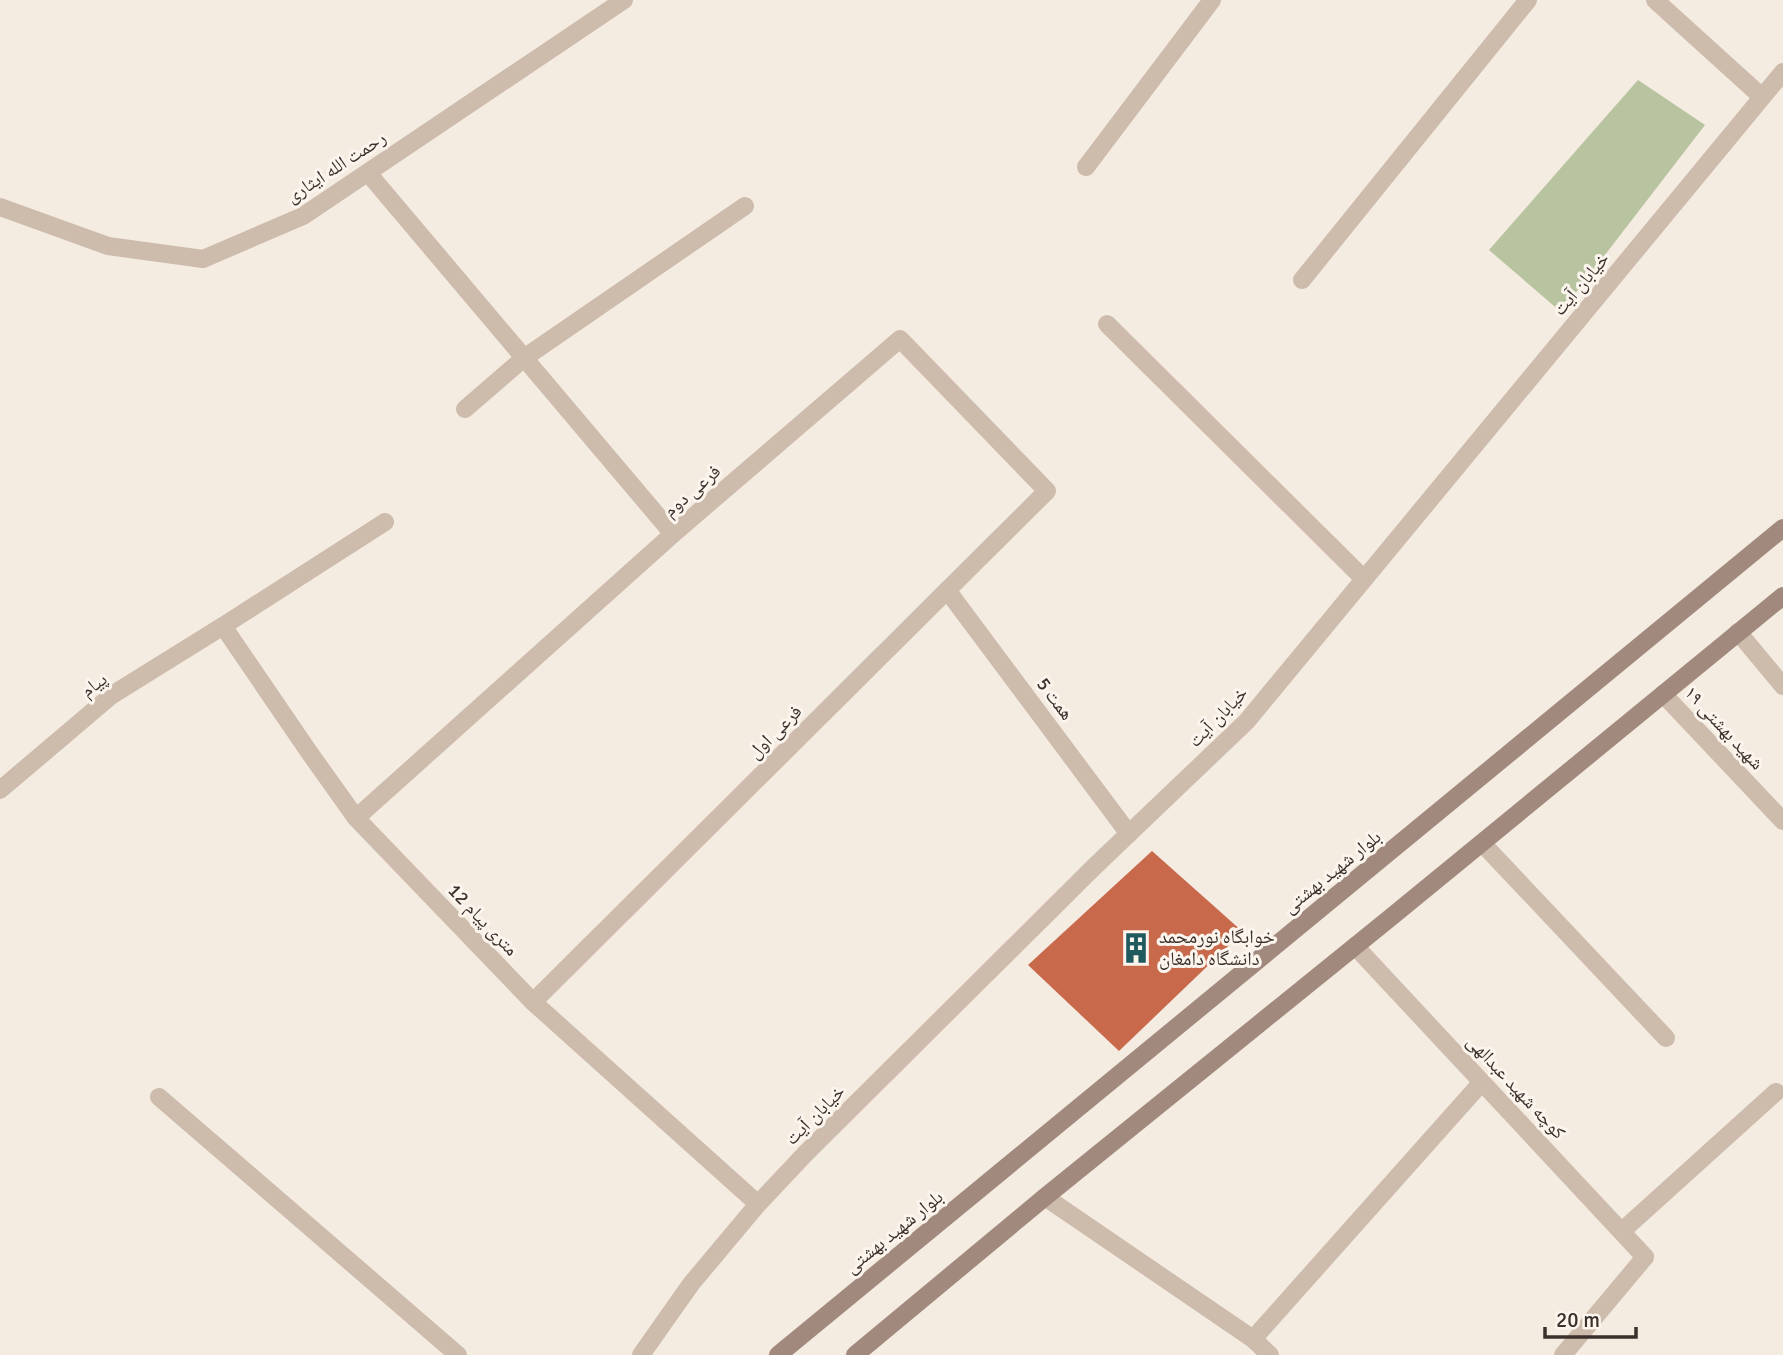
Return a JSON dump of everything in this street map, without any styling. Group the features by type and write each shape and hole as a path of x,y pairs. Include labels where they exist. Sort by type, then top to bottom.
{"main road":[{"name":"بلوار شهید بهشتی","path":"778,1355 1783,528"},
{"path":"855,1355 1783,596"}],"street":[{"name":"رحمت الله ایثاری","path":"0,206 108,246 203,259 303,216 624,0"},
{"path":"1086,167 1212,0"},
{"path":"1302,279 1528,0"},
{"path":"1655,0 1762,97"},
{"name":"خیابان آیت","path":"641,1354 691,1284 758,1204 806,1153 1247,721 1783,72"},
{"path":"368,173 673,534"},
{"path":"465,409 524,358 745,206"},
{"path":"1107,324 1364,579"},
{"name":"فرعی دوم","path":"356,818 673,534 900,339 1047,491"},
{"name":"فرعی اول","path":"533,1002 1047,491"},
{"name":"پیام","path":"0,790 112,695 385,522"},
{"name":"5 همت","path":"947,590 1129,834"},
{"name":"12 متری پیام","path":"223,626 356,818 533,1002 758,1204"},
{"path":"1738,632 1783,686"},
{"name":"شهید بهشتی ۱۹","path":"1663,694 1783,821"},
{"path":"1482,843 1666,1038"},
{"name":"کوچه شهید عبدالهی","path":"1355,946 1645,1257 1563,1355"},
{"path":"1253,1339 1482,1082"},
{"path":"1622,1231 1776,1092"},
{"path":"159,1097 458,1355"},
{"path":"1045,1197 1253,1339 1270,1355"}],"green space":[{"path":"1638,80 1705,125 1561,312 1489,250"}],"building":[{"name":"خوابگاه نورمحمد دانشگاه دامغان","path":"1152,851 1243,932 1119,1051 1028,965"}],"place":[{"name":"خوابگاه نورمحمد دانشگاه دامغان","path":"1136,948"}]}
